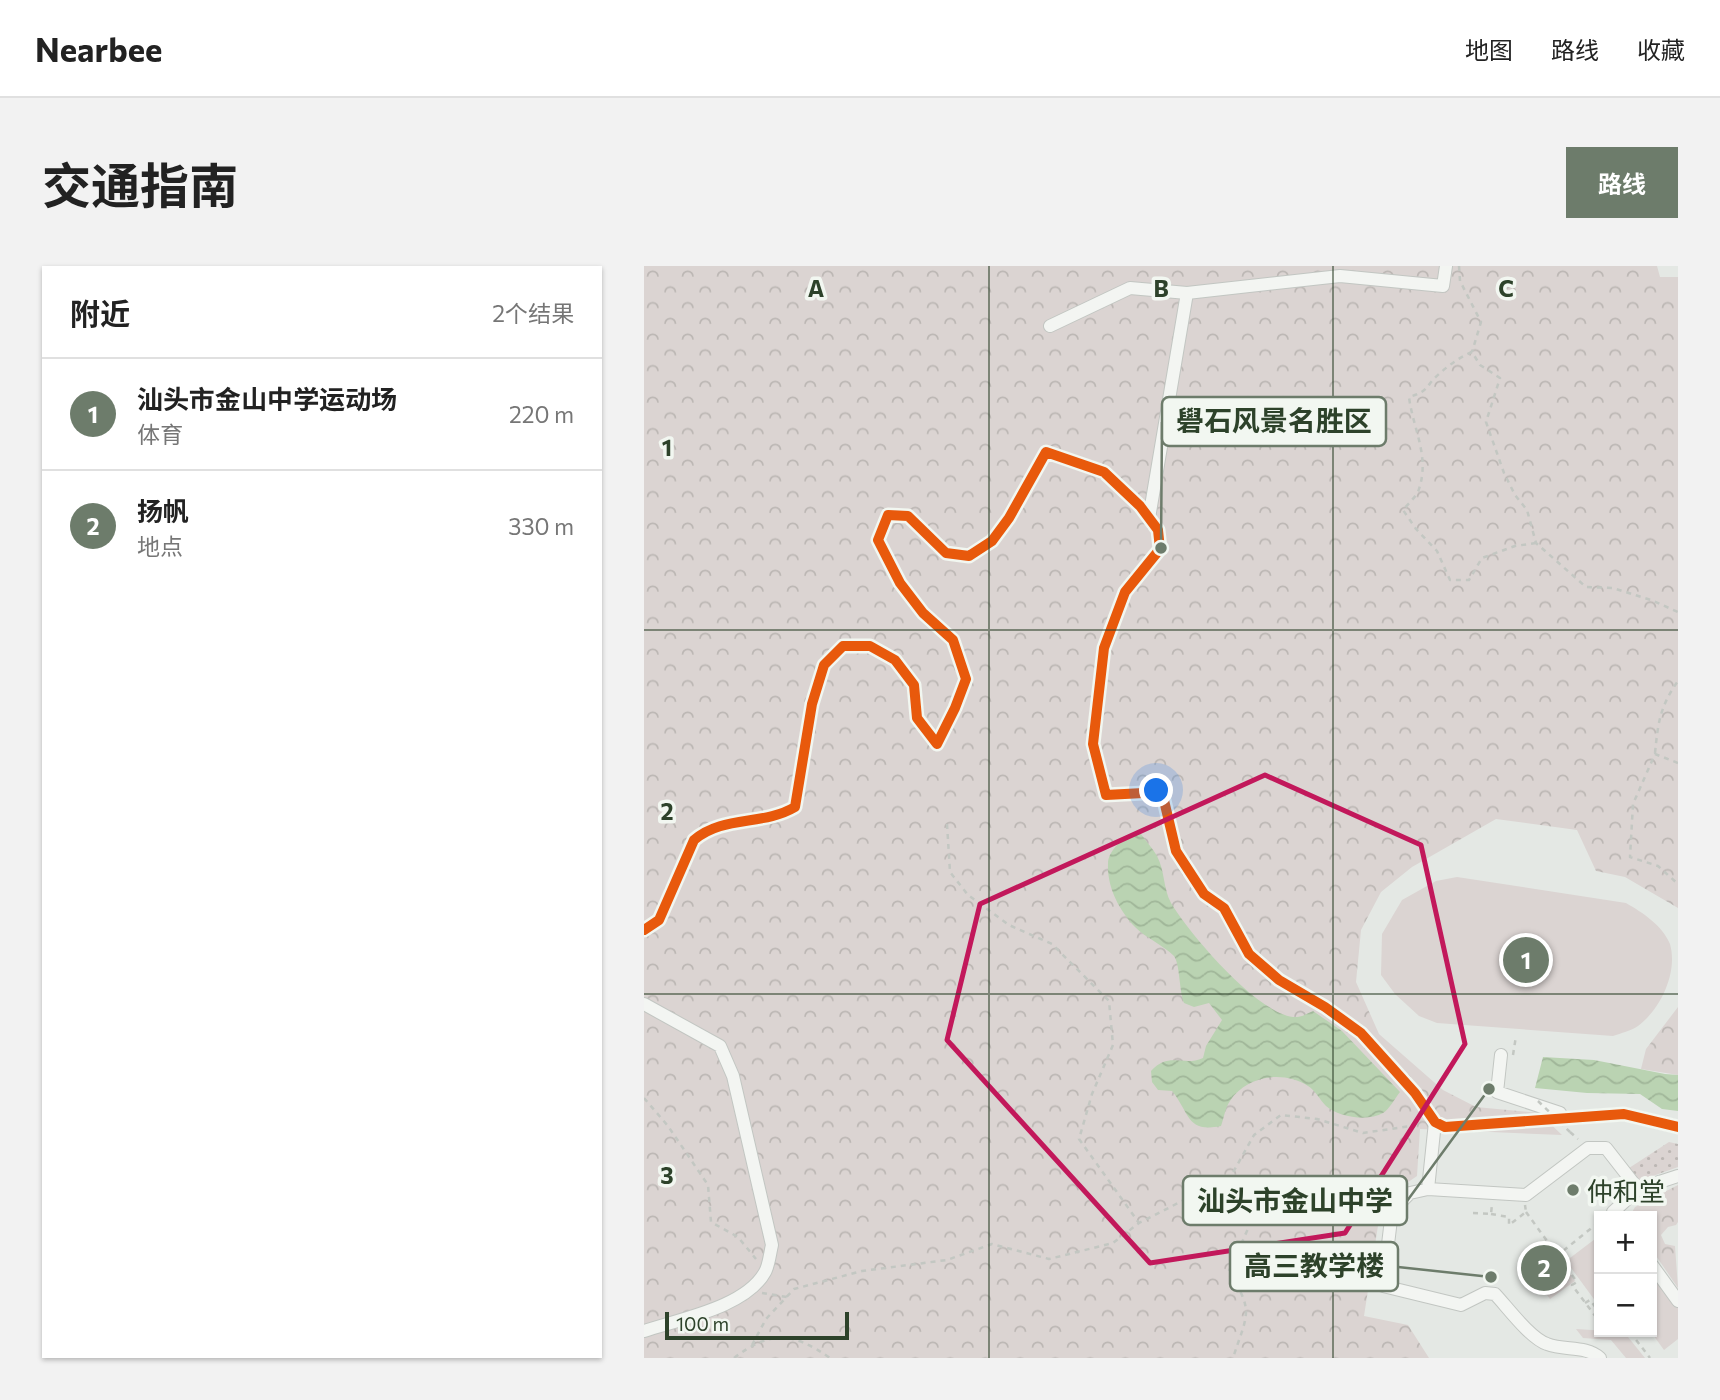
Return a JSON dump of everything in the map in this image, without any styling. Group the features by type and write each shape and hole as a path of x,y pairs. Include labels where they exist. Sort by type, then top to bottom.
{"street":[{"path":"1050,326 1130,288 1187,293 1340,276 1443,286 1446,266"},
{"path":"1149,518 1187,293"},
{"path":"644,930 659,920 694,839 720,824 781,816 795,807 812,704 824,665 843,646 870,646 895,660 914,685 917,718 937,744 966,679 953,640 923,613 900,583 878,540 888,515 908,516 946,553 969,556 992,541 1009,518 1046,452 1104,472 1140,506 1158,530 1160,549 1125,592 1104,648 1093,744 1106,795 1162,792 1176,851 1204,894 1224,908 1249,954 1279,980 1325,1007 1361,1033 1415,1093 1433,1118 1445,1127 1624,1114 1678,1127"},
{"path":"644,1004 720,1046 733,1076 772,1245 766,1271 750,1291 728,1303 644,1331"},
{"path":"1501,1055 1497,1092 1546,1110 1578,1116"},
{"path":"1428,1189 1433,1118"},
{"path":"1600,1358 1593,1352 1546,1344 1532,1334 1495,1294 1485,1293 1461,1305 1383,1286 1392,1211 1410,1193 1428,1189 1525,1195 1588,1148 1606,1148 1638,1189"},
{"path":"1614,1211 1638,1189 1678,1176"},
{"path":"1657,1272 1678,1301"}],"path":[{"path":"1459,266 1460,281 1481,322 1472,352 1480,365 1500,378 1486,422 1504,473 1515,495 1527,510 1536,543 1586,587 1613,588 1678,612"},
{"path":"1472,352 1462,356 1436,376 1424,392 1409,397 1424,454 1419,491 1403,510 1416,529 1437,551 1450,579 1469,580 1482,558 1515,546 1536,543"},
{"path":"1678,681 1666,698 1658,719 1655,754 1633,804 1630,857 1658,866 1678,884"},
{"path":"1655,754 1678,763"},
{"path":"947,824 950,872 968,895 1009,925 1052,944 1109,1001 1113,1045 1092,1094 1079,1139 1139,1223"},
{"path":"1512,1063 1516,1036"},
{"path":"1528,1097 1538,1101 1570,1132"},
{"path":"644,1098 668,1126 708,1185 711,1222 738,1237 757,1258 754,1269"},
{"path":"752,1345 766,1319 794,1289 862,1270 947,1260 992,1244 1049,1259 1113,1242 1139,1223 1231,1176 1254,1135 1281,1115 1317,1119 1363,1133 1411,1126 1433,1118"},
{"path":"1231,1176 1261,1200 1228,1273 1241,1291 1248,1313 1233,1358"},
{"path":"1491,1214 1493,1193"},
{"path":"1525,1195 1526,1212 1577,1282 1572,1285 1594,1314"},
{"path":"1473,1213 1509,1217 1509,1225 1526,1212"},
{"path":"1558,1255 1594,1226"},
{"path":"1550,1245 1530,1259 1546,1282 1566,1267"},
{"path":"750,1291 787,1297"},
{"path":"1586,1303 1590,1300 1594,1305"},
{"path":"734,1358 752,1345 785,1336 812,1345 830,1358"},
{"path":"1634,1337 1650,1358"}],"highlighted area":[{"path":"1265,775 1421,845 1465,1044 1345,1233 1150,1263 947,1040 980,904"}],"green space":[{"path":"644,266 1657,266 1660,277 1678,277 1678,908 1625,877 1596,871 1577,830 1496,819 1412,867 1381,892 1361,930 1356,982 1379,1034 1443,1090 1476,1107 1539,1113 1562,1135 1420,1129 1417,1176 1382,1200 1364,1316 1408,1325 1429,1358 644,1358"},
{"path":"1457,877 1626,903 1645,915 1667,937 1672,955 1666,989 1654,1010 1638,1026 1613,1036 1437,1023 1419,1016 1395,994 1381,975 1382,934 1402,900 1436,881"},
{"path":"1678,1007 1678,1075 1641,1069 1646,1049"},
{"path":"1669,1142 1678,1144 1678,1167 1636,1182 1626,1170"},
{"path":"1678,1185 1678,1222 1668,1227 1661,1235 1665,1244 1675,1246 1678,1288 1657,1257 1657,1211 1633,1211 1635,1207"},
{"path":"1594,1240 1594,1299 1566,1261"},
{"path":"1566,1269 1575,1281 1550,1299 1541,1287"},
{"path":"1661,1280 1678,1304 1678,1339 1664,1350 1655,1337 1657,1337 1657,1283"},
{"path":"1576,1329 1594,1330 1594,1337 1628,1337 1645,1358 1626,1358 1611,1340 1583,1338"}],"water":[{"path":"1129,834 1141,834 1154,851 1160,862 1171,903 1227,972 1265,1004 1282,1014 1299,1017 1313,1011 1342,1031 1400,1092 1390,1107 1377,1116 1362,1118 1345,1115 1331,1110 1313,1090 1298,1081 1266,1078 1245,1086 1237,1093 1228,1104 1221,1126 1201,1127 1190,1119 1172,1091 1158,1090 1152,1082 1151,1071 1170,1060 1189,1061 1203,1058 1206,1046 1222,1020 1209,1003 1194,1007 1184,1003 1174,956 1135,927 1115,898 1108,873 1109,859"},
{"path":"1543,1057 1594,1060 1678,1075 1678,1111 1662,1109 1640,1094 1535,1088"}],"cycle path":[{"path":"644,930 659,920 694,840 718,827 770,817 795,807 812,704 824,665 843,646 870,646 895,660 914,685 917,718 937,744 966,679 953,640 923,613 900,583 878,540 888,515 908,516 946,553 969,556 992,541 1009,518 1046,452 1104,472 1140,506 1158,530 1160,549 1125,592 1104,648 1093,744 1106,795 1162,792 1176,851 1204,894 1224,908 1249,954 1279,980 1325,1007 1361,1033 1415,1093 1435,1122 1445,1127 1624,1114 1678,1127"}],"place":[{"name":"礐石风景名胜区","path":"1161,548"},
{"name":"汕头市金山中学运动场","path":"1526,960"},
{"name":"汕头市金山中学","path":"1489,1089"},
{"name":"仲和堂","path":"1573,1190"},
{"name":"扬帆","path":"1544,1268"},
{"name":"高三教学楼","path":"1491,1277"}]}
